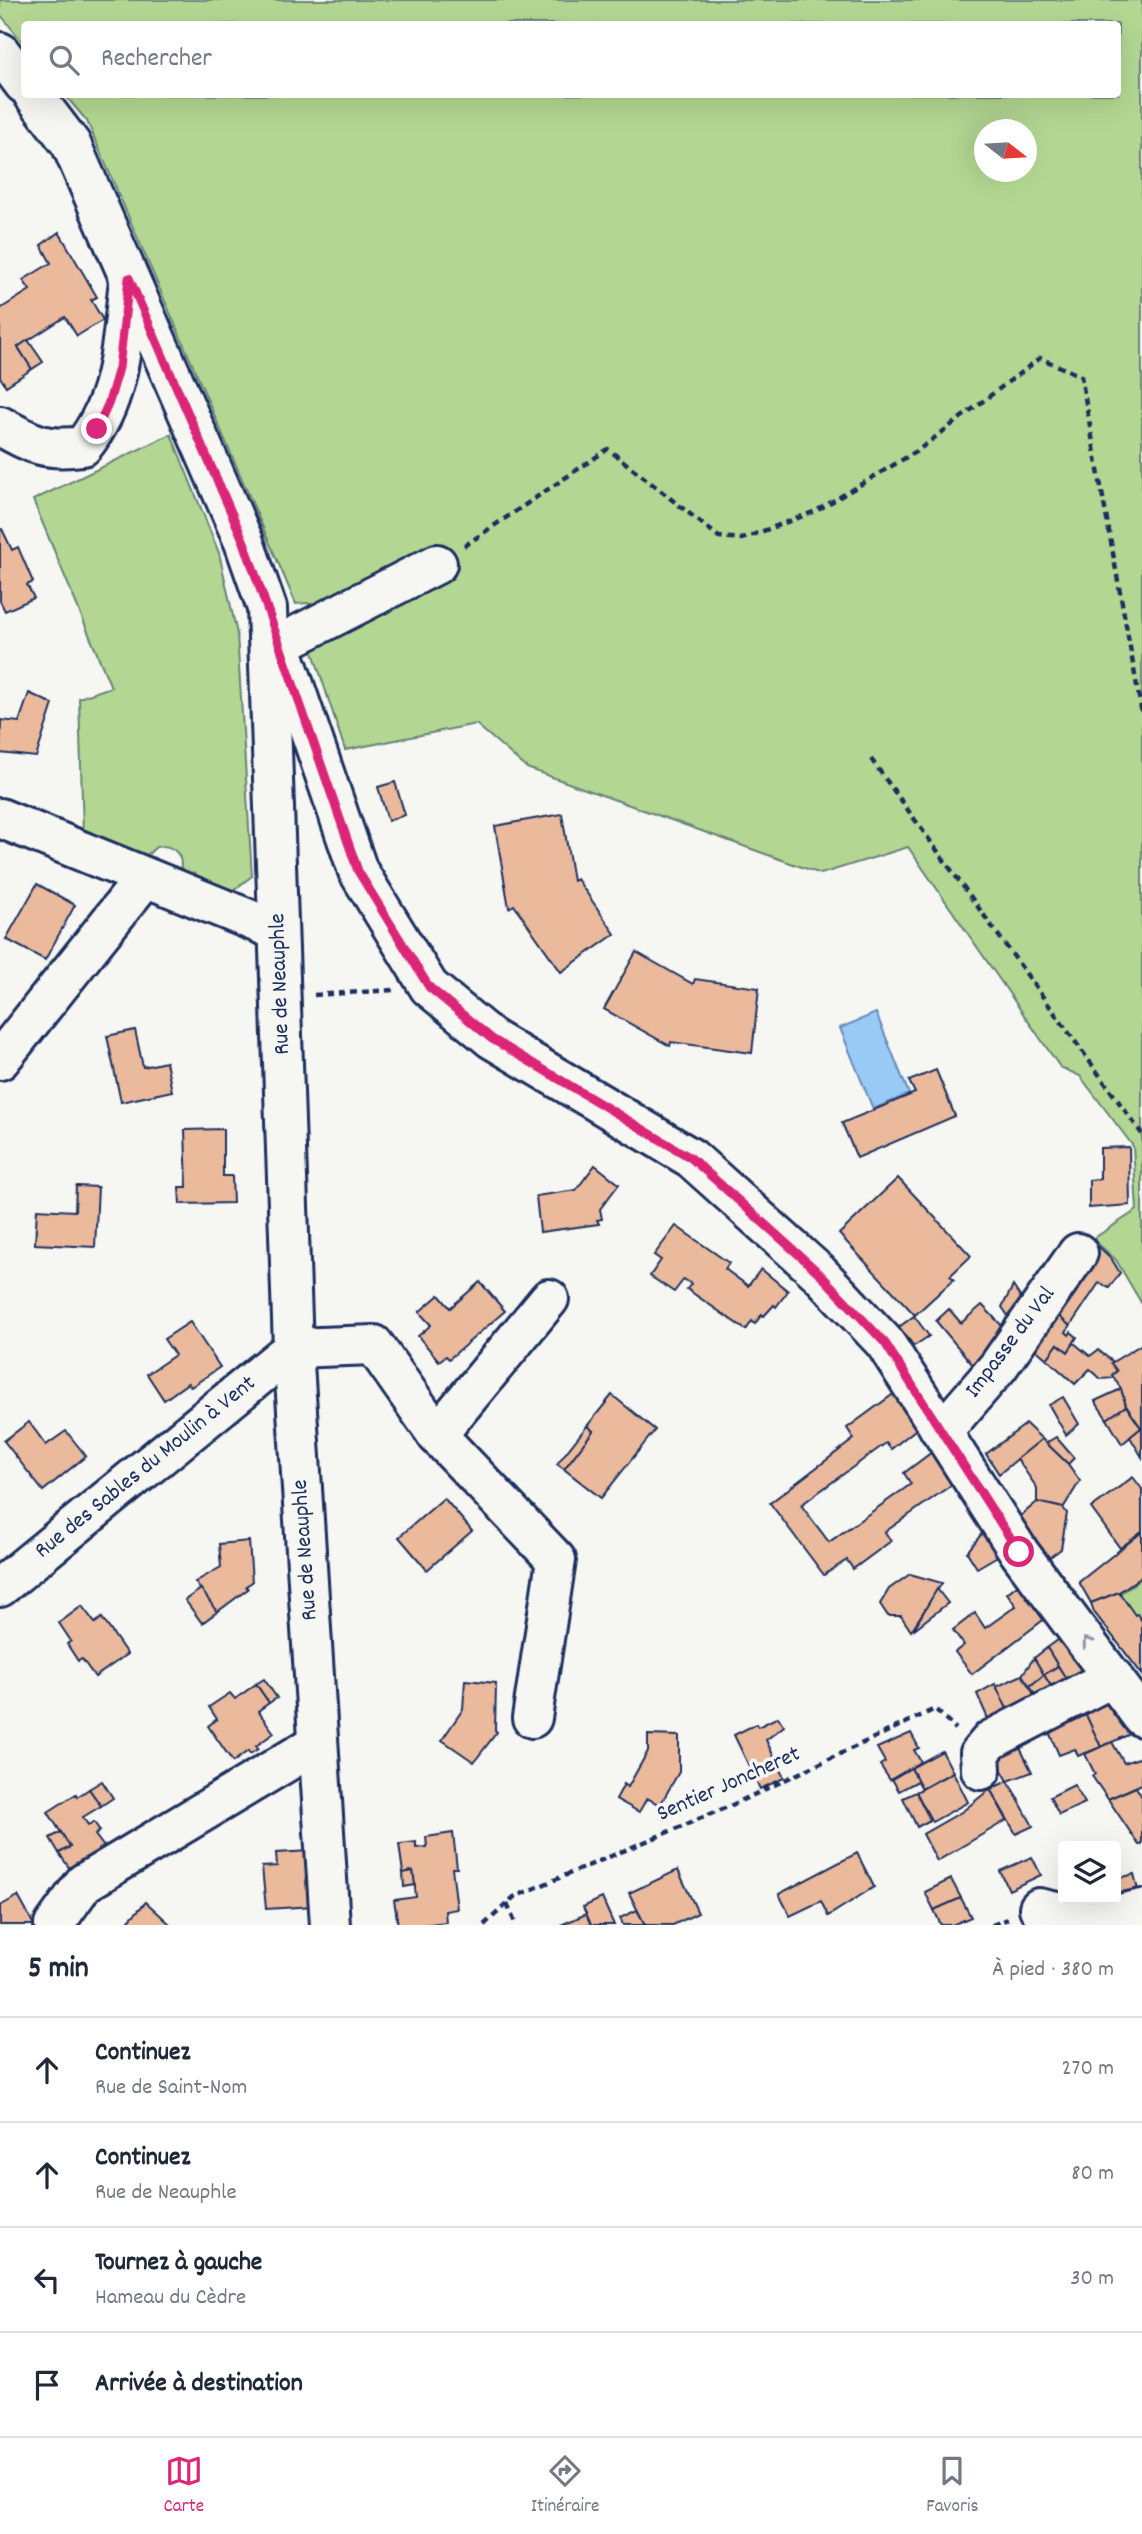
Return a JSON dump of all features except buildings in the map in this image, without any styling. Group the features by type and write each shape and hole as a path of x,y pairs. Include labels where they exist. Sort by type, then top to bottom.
{"street":[{"path":"0,52 21,80"},
{"name":"Rue de Neauphle","path":"36,98 71,144 244,542 267,608 293,1348 330,1925"},
{"path":"0,426 36,445 59,449 83,446 97,429 109,402 119,368 129,278"},
{"path":"280,644 437,564"},
{"path":"267,608 358,871 429,987 492,1039 691,1158 818,1272 885,1343 1019,1552 1142,1717"},
{"path":"0,818 144,879 278,931"},
{"path":"0,1060 144,879"},
{"name":"Impasse du Val","path":"939,1428 954,1419 998,1367 1078,1253"},
{"path":"437,1434 549,1299"},
{"path":"293,1348 374,1345 437,1434 556,1560 532,1718"},
{"name":"Rue des Sables du Moulin à Vent","path":"0,1587 293,1348"},
{"path":"981,1762 991,1740 1113,1677"},
{"path":"54,1925 85,1882 318,1743"},
{"path":"1039,1908 1092,1920 1142,1909"}],"path":[{"path":"437,564 608,449 719,537 742,539 816,511 859,487 917,451 1040,358 1081,376 1142,714"},
{"path":"871,759 1142,1134"},
{"path":"282,997 429,987"},
{"name":"Sentier Joncheret","path":"484,1925 514,1897 732,1805 935,1709 981,1762"},
{"path":"507,1904 516,1925"}],"green space":[{"path":"0,0 1142,0 1142,1304 1116,1260 1093,1239 1137,1210 1133,1146 1080,1076 1060,1067 908,847 821,874 527,768 476,724 345,750 312,649 318,608 308,603 296,604 87,121 68,98 1121,98 1121,21 21,21 21,40 0,14"},
{"path":"171,434 219,553 237,634 252,876 231,892 180,871 179,855 167,847 156,847 144,858 83,833 79,698 111,687 33,500"},
{"path":"1142,1578 1142,1674 1094,1612"}],"water":[{"path":"876,1013 909,1094 873,1109 840,1028"}],"route":[{"path":"97,429 109,402 119,368 129,278 244,542 358,871 429,987 492,1039 691,1158 818,1272 885,1343 1019,1552"}]}
